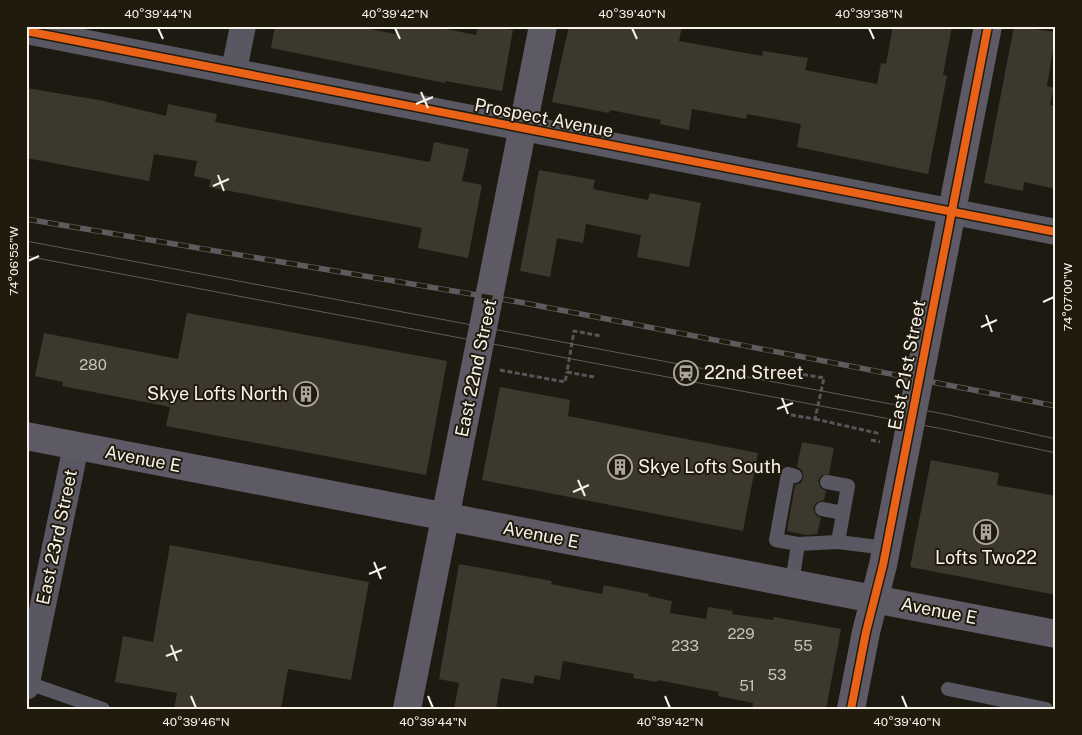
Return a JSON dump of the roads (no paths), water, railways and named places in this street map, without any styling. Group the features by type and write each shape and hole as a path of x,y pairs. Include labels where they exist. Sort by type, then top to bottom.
{"street":[{"path":"234,70 243,26"},
{"name":"East 22nd Street","path":"407,709 543,26"},
{"name":"East 21st Street","path":"851,709 886,548 988,26"},
{"name":"Prospect Avenue","path":"26,31 234,70 523,129 1056,232"},
{"name":"Avenue E","path":"26,436 1056,634"},
{"name":"East 23rd Street","path":"27,685 76,446"}],"lane":[{"path":"795,476 788,474 786,503 776,540 798,544 838,542 886,548"},
{"path":"828,482 848,486 838,542"},
{"path":"822,509 843,512"},
{"path":"792,583 798,544"},
{"path":"27,685 103,709"},
{"path":"948,688 1046,709"}],"tram line":[{"path":"26,241 944,414 1056,439"},
{"path":"26,256 943,429 1056,453"}],"railway":[{"path":"26,219 519,302 1056,406"}],"place":[{"name":"22nd Street","path":"686,373"},
{"name":"Skye Lofts North","path":"306,394"},
{"name":"Skye Lofts South","path":"620,467"},
{"name":"Lofts Two22","path":"986,532"}]}
